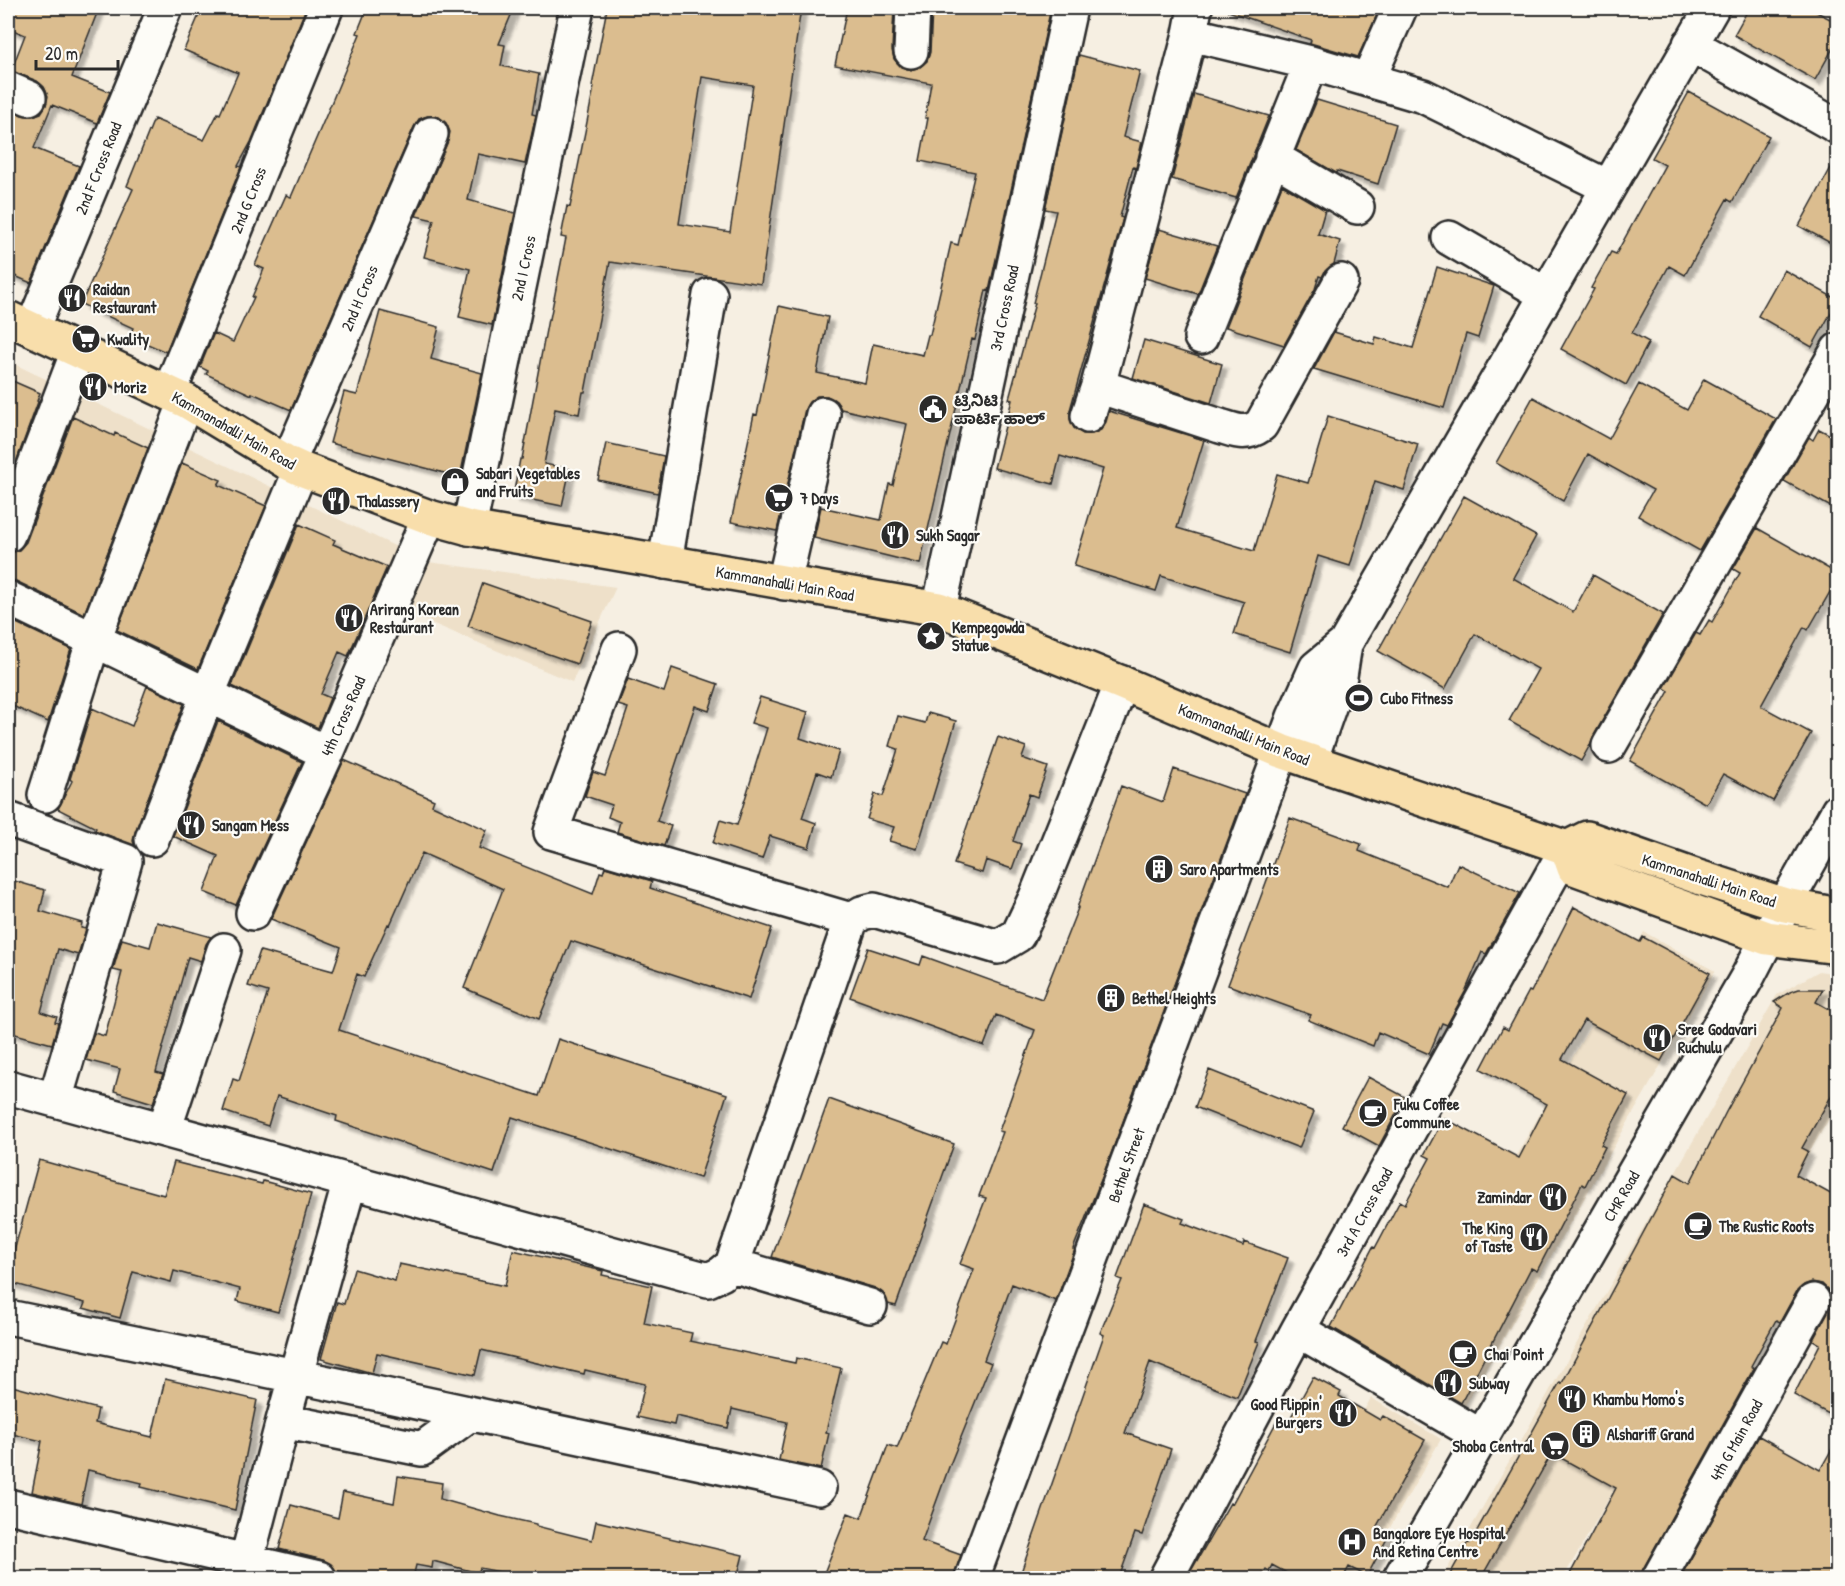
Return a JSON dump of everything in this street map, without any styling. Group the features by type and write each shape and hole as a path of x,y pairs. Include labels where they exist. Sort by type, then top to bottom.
{"main road":[{"name":"Kammanahalli Main Road","path":"20,324 178,397 294,466 429,517 469,528 939,609 1295,756 1567,848 1587,838 1785,905 1838,915"},
{"name":"Kammanahalli Main Road","path":"1567,848 1574,867 1767,938 1838,947"}],"street":[{"name":"2nd F Cross Road","path":"20,324 165,8"},
{"name":"2nd G Cross","path":"45,795 94,639 178,397 327,8"},
{"name":"2nd I Cross","path":"469,528 577,8"},
{"path":"911,51 914,8"},
{"name":"3rd Cross Road","path":"939,609 1070,8"},
{"path":"1368,80 1400,8"},
{"path":"1449,238 1545,294 1712,8"},
{"path":"1341,280 1267,416 1261,425 1252,431 1240,432 1093,401 1193,20 1311,63 1423,96 1608,187"},
{"path":"1690,44 1838,127"},
{"path":"1201,337 1311,63"},
{"name":"2nd H Cross","path":"152,839 294,466 431,134"},
{"path":"1272,157 1356,207"},
{"name":"Bethel Street","path":"972,1578 1295,756 1340,676 1345,644 1545,294"},
{"path":"665,562 710,295"},
{"path":"1609,746 1838,350"},
{"path":"8,536 78,351"},
{"path":"784,583 823,414"},
{"name":"4th Cross Road","path":"253,913 327,753 429,517"},
{"path":"8,598 327,753"},
{"path":"619,649 551,832 851,920"},
{"path":"8,1087 708,1280 721,1274 732,1265 851,920 862,913 874,910 998,947 1018,935 1036,897 1122,683"},
{"name":"CMR Road","path":"1400,1578 1748,976 1838,811"},
{"path":"8,819 125,861 55,1100"},
{"name":"3rd A Cross Road","path":"1166,1578 1298,1330 1567,848"},
{"path":"164,1130 224,950"},
{"path":"245,1570 283,1421 350,1181"},
{"path":"732,1265 870,1306"},
{"name":"4th G Main Road","path":"1659,1578 1813,1301"},
{"path":"8,1317 819,1488"},
{"path":"1298,1330 1482,1437"},
{"path":"283,1421 422,1449 470,1414"},
{"path":"8,1506 245,1570 319,1578"}],"shaded area":[{"path":"8,361 428,562 616,587 572,682 8,445"},
{"path":"1644,932 1715,971 1459,1416 1390,1376"},
{"path":"1819,971 1837,974 1837,1105 1563,1578 1442,1578 1777,995"},
{"path":"1371,1398 1441,1439 1361,1578 1268,1578"}],"building":[{"path":"8,8 99,8 72,77 110,92 97,123 52,105 34,148 79,166 31,283 8,273 8,109 22,115 32,116 41,113 48,96 44,87 37,81 11,71 25,35 8,28"},
{"path":"202,8 306,8 251,142 238,166 241,167 166,352 129,336 133,328 81,304 133,189 127,186 154,119 204,140 218,113 220,114 238,73 184,50"},
{"path":"367,8 514,8 499,44 505,45 501,66 539,74 532,114 536,115 525,164 478,154 468,200 515,213 492,325 459,317 470,269 424,257 434,220 416,216 450,132 446,123 439,117 428,116 419,119 414,127 291,410 206,374 208,371 200,367 214,333 233,342 254,297 252,297 264,269 255,265 286,195 291,197 360,34 357,33"},
{"path":"607,8 801,8 761,284 610,262 579,414 555,409 544,464 570,469 562,506 513,496 566,238 561,237 567,206 570,207 594,87 592,86","holes":["702,77 753,85 730,232 679,224"]},
{"path":"847,8 894,8 892,50 894,59 901,67 911,70 927,61 930,52 932,8 1051,8 989,291 986,290 975,340 972,339 920,564 814,538 821,507 881,520 889,484 893,485 907,424 841,409 836,401 827,396 817,396 809,402 805,409 777,531 731,522 754,414 757,415 779,306 828,317 817,373 865,383 873,344 923,355 928,335 930,335 951,243 958,245 975,172 920,161 928,118 925,118 931,83 835,65"},
{"path":"1228,8 1380,8 1358,57 1310,43 1311,40 1228,11"},
{"path":"1749,8 1809,8 1838,23 1838,39 1815,80 1734,35"},
{"path":"1079,55 1140,71 1123,137 1142,142 1136,168 1133,167 1120,217 1123,218 1070,410 1070,419 1074,428 1083,434 1092,434 1101,430 1109,411 1204,440 1177,528 1254,551 1277,474 1308,483 1328,416 1418,444 1404,490 1375,481 1350,566 1318,556 1290,652 1234,634 1244,602 1161,576 1156,591 1074,566 1103,469 1060,456 1053,484 994,468 1056,211 1045,209"},
{"path":"1689,92 1769,136 1732,202 1727,199 1685,275 1669,266 1632,333 1649,342 1626,385 1561,349 1594,289 1591,288 1611,252 1616,254 1665,165 1652,158"},
{"path":"1194,94 1269,116 1236,198 1172,179"},
{"path":"1317,100 1396,124 1378,184 1337,171 1336,173 1296,150"},
{"path":"1838,155 1838,247 1799,226"},
{"path":"1282,185 1325,210 1318,234 1340,241 1334,264 1325,271 1322,277 1319,276 1315,289 1284,345 1226,327"},
{"path":"1159,229 1217,246 1198,294 1145,278"},
{"path":"1437,267 1494,286 1478,338 1466,334 1444,408 1314,369 1334,332 1374,344 1376,337 1413,348"},
{"path":"1784,270 1838,300 1812,347 1758,316"},
{"path":"380,311 439,327 431,359 482,373 460,477 330,443 344,392 357,395"},
{"path":"1144,340 1222,364 1211,403 1133,378"},
{"path":"8,379 40,393 8,484"},
{"path":"1704,379 1776,419 1700,551 1638,516 1653,490 1588,454 1563,501 1496,463 1533,397 1609,439 1639,384 1687,410"},
{"path":"73,417 114,436 115,433 148,448 84,614 8,579 8,553 19,550 26,542"},
{"path":"1819,429 1838,439 1838,511 1784,481 1809,437 1813,440"},
{"path":"606,443 664,456 658,493 598,480"},
{"path":"182,463 221,480 218,485 266,506 198,669 117,630"},
{"path":"1464,496 1536,536 1513,578 1573,612 1593,575 1663,614 1581,761 1509,721 1538,669 1475,634 1445,689 1378,651"},
{"path":"299,524 335,540 333,544 387,567 348,656 339,652 321,694 330,698 318,728 232,686"},
{"path":"1757,528 1838,574 1838,578 1808,630 1804,627 1761,706 1811,733 1773,801 1723,774 1706,804 1630,761 1669,691 1664,688 1696,633 1700,635 1709,620 1712,622 1740,573 1733,569"},
{"path":"483,583 592,621 577,664 468,626"},
{"path":"8,619 71,649 48,722 8,704"},
{"path":"672,668 718,684 709,711 695,706 657,821 671,826 664,846 617,832 620,822 608,817 612,805 585,796 593,772 605,776 628,708 618,705 628,679 664,692"},
{"path":"147,686 184,704 135,832 133,841 135,846 95,830 96,828 58,809 72,781 70,779 92,708 132,726"},
{"path":"760,697 808,712 800,738 839,751 831,777 817,772 802,818 816,823 809,848 770,836 762,859 713,843 720,820 737,825 767,728 751,723"},
{"path":"928,713 956,721 917,849 889,841 894,827 867,819 875,794 883,796 898,749 889,746 898,716 925,723"},
{"path":"218,721 302,762 236,905 204,892 218,856 173,836"},
{"path":"998,737 1026,747 1022,758 1048,767 1037,797 1029,794 1013,841 1021,844 1012,869 986,860 982,873 954,864"},
{"path":"344,760 434,800 432,805 487,830 479,848 593,894 600,872 603,873 605,867 652,881 650,888 772,928 749,999 571,941 539,1019 464,988 503,889 422,853 364,977 357,974 339,1030 539,1096 558,1039 727,1094 700,1178 512,1117 494,1173 336,1121 337,1116 277,1096 268,1126 223,1111 233,1079 239,1081 268,992 248,986 260,951 333,971 341,947 271,919"},
{"path":"1174,769 1245,794 1105,1170 1073,1249 1075,1249 1056,1301 1012,1284 984,1360 991,1363 922,1541 961,1555 953,1578 822,1578 848,1513 861,1518 888,1445 897,1448 941,1342 946,1344 974,1269 960,1264 986,1198 979,1196 1003,1132 999,1131 1035,1030 996,1015 984,1046 850,997 868,948 920,965 923,956 1042,999 1078,908 1121,786 1163,802"},
{"path":"1290,818 1361,844 1359,851 1448,887 1458,864 1520,893 1486,954 1482,952 1465,992 1447,1025 1442,1023 1429,1054 1378,1032 1373,1046 1308,1020 1311,1015 1228,985"},
{"path":"8,879 45,890 40,911 82,923 81,928 86,929 78,955 58,949 41,1012 57,1017 55,1022 58,1023 52,1044 8,1032"},
{"path":"1574,907 1640,942 1643,937 1710,973 1661,1061 1584,1020 1562,1059 1628,1095 1601,1145 1605,1147 1585,1186 1582,1184 1537,1271 1531,1268 1461,1403 1331,1327 1373,1247 1375,1248 1400,1201 1405,1204 1430,1158 1424,1155 1444,1118 1519,1158 1547,1104 1481,1069 1503,1027 1508,1030 1529,991 1531,992"},
{"path":"157,922 211,937 206,944 201,961 188,957 156,1072 163,1074 153,1103 114,1091 120,1069 86,1060 94,1033 105,1036 122,972 113,970 122,939 150,947"},
{"path":"1799,989 1823,989 1816,1002 1838,1014 1838,1084 1802,1148 1808,1151 1796,1175 1838,1198 1838,1419 1794,1395 1820,1344 1813,1340 1832,1301 1829,1291 1822,1284 1812,1282 1797,1291 1780,1322 1776,1320 1751,1366 1754,1368 1640,1578 1568,1578 1616,1488 1552,1453 1481,1578 1448,1578 1560,1382 1562,1383 1675,1174 1690,1183 1783,1008 1774,1002"},
{"path":"1209,1070 1314,1112 1299,1148 1195,1107"},
{"path":"1368,1077 1405,1097 1379,1146 1342,1126"},
{"path":"829,1099 954,1144 896,1306 888,1304 884,1294 875,1288 772,1257"},
{"path":"39,1160 164,1195 174,1162 311,1194 278,1312 237,1301 240,1289 174,1271 171,1282 133,1272 120,1318 83,1308 85,1303 8,1282 8,1273"},
{"path":"1144,1204 1184,1219 1182,1223 1243,1246 1244,1242 1288,1258 1237,1397 1150,1362 1125,1433 1171,1449 1142,1535 1135,1533 1119,1578 1019,1578 1104,1335 1100,1333 1122,1280 1117,1278"},
{"path":"513,1250 603,1271 602,1275 652,1286 644,1323 692,1333 690,1341 795,1363 796,1358 841,1368 826,1432 829,1433 821,1469 779,1460 787,1422 732,1409 728,1428 676,1416 674,1425 637,1417 645,1384 585,1370 584,1374 481,1350 475,1375 377,1353 372,1373 321,1359 337,1302 344,1304 354,1269 395,1281 399,1264 505,1286"},
{"path":"1313,1377 1341,1392 1339,1396 1380,1420 1383,1416 1425,1440 1377,1526 1390,1533 1367,1576 1349,1567 1343,1578 1296,1578 1272,1565 1269,1571 1266,1569 1261,1578 1187,1578 1230,1503 1232,1504 1278,1419 1287,1424"},
{"path":"165,1379 257,1400 235,1510 141,1487 142,1483 88,1470 81,1504 32,1492 42,1441 8,1433 8,1405 12,1386 98,1409 95,1423 152,1437"},
{"path":"1759,1436 1820,1470 1838,1438 1838,1563 1830,1578 1680,1578"},
{"path":"398,1476 442,1483 440,1499 592,1540 596,1521 743,1555 737,1578 530,1578 480,1568 478,1573 433,1561 432,1568 416,1565 413,1578 372,1578 336,1571 331,1564 323,1560 279,1549 291,1505 338,1518 343,1492 394,1503"}],"place":[{"name":"Raidan Restaurant","path":"72,298"},
{"name":"Kwality","path":"86,339"},
{"name":"Moriz","path":"93,387"},
{"name":"ಟ್ರಿನಿಟಿ ಪಾರ್ಟಿ ಹಾಲ್","path":"933,409"},
{"name":"Sabari Vegetables and Fruits","path":"455,482"},
{"name":"7 Days","path":"779,498"},
{"name":"Thalassery","path":"336,501"},
{"name":"Sukh Sagar","path":"895,535"},
{"name":"Arirang Korean Restaurant","path":"349,618"},
{"name":"Kempegowda Statue","path":"931,636"},
{"name":"Cubo Fitness","path":"1359,698"},
{"name":"Sangam Mess","path":"191,825"},
{"name":"Saro Apartments","path":"1159,869"},
{"name":"Bethel Heights","path":"1111,998"},
{"name":"Sree Godavari Ruchulu","path":"1657,1038"},
{"name":"Fuku Coffee Commune","path":"1373,1113"},
{"name":"Zamindar","path":"1553,1197"},
{"name":"The Rustic Roots","path":"1698,1226"},
{"name":"The King of Taste","path":"1534,1237"},
{"name":"Chai Point","path":"1463,1354"},
{"name":"Subway","path":"1448,1383"},
{"name":"Khambu Momo's","path":"1572,1399"},
{"name":"Good Flippin' Burgers","path":"1343,1413"},
{"name":"Alshariff Grand","path":"1586,1434"},
{"name":"Shoba Central","path":"1555,1446"},
{"name":"Bangalore Eye Hospital And Retina Centre","path":"1352,1542"}]}
